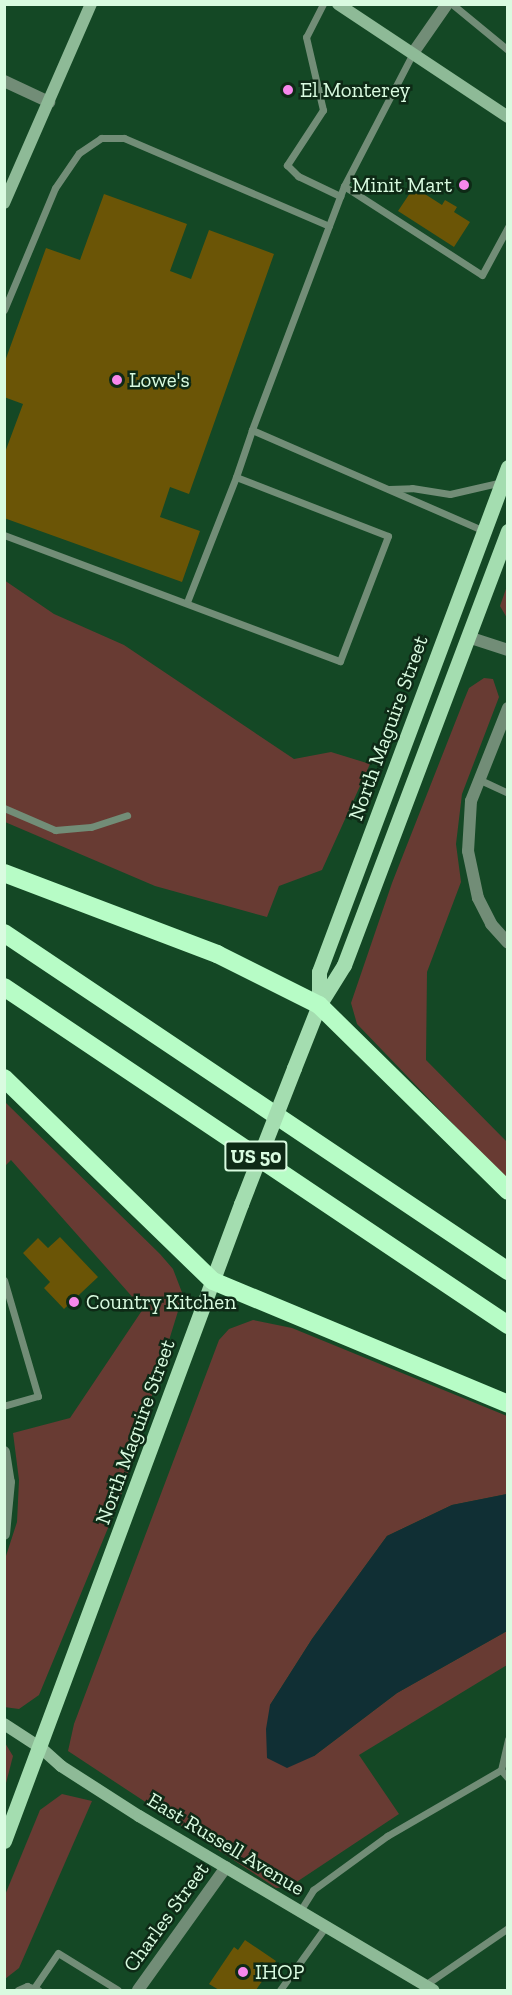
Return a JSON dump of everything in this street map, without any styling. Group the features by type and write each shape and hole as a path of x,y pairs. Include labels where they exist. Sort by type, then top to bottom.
{"highway":[{"path":"4,873 217,954 319,1005 507,1191"},
{"name":"US 50","path":"4,933 507,1271"},
{"name":"US 50","path":"4,987 507,1325"},
{"path":"4,1078 213,1281 507,1404"}],"main road":[{"name":"North Maguire Street","path":"319,1005 319,972 507,467"},
{"name":"North Maguire Street","path":"4,1841 41,1748 241,1204 319,1005 344,965 507,531"}],"street":[{"path":"4,203 92,4"},
{"path":"338,4 507,117"},
{"path":"413,53 447,4"},
{"path":"4,81 50,102"},
{"path":"468,637 507,650"},
{"path":"507,708 471,801 470,875 491,924 507,943"},
{"path":"4,1452 9,1482 4,1533"},
{"name":"East Russell Avenue","path":"4,1724 41,1748 61,1766 429,1988"},
{"name":"Charles Street","path":"138,1990 226,1867"}],"lane":[{"path":"323,4 306,37 323,110 287,165 298,176 340,196"},
{"path":"452,4 507,50"},
{"path":"187,602 344,186 413,53"},
{"path":"4,310 55,188 79,153 101,138 124,138 329,226"},
{"path":"344,186 482,275 507,226"},
{"path":"252,430 484,531"},
{"path":"4,535 340,661 388,536 236,477"},
{"path":"387,489 412,488 450,494 502,482"},
{"path":"478,779 507,793"},
{"path":"4,808 55,830 92,827 127,815"},
{"path":"4,1280 38,1396 4,1406"},
{"path":"507,1739 501,1770 507,1778"},
{"path":"300,1911 313,1890 387,1836 501,1770"},
{"path":"280,1990 326,1926"},
{"path":"429,1988 507,1928"},
{"path":"18,1990 36,1989 58,1953 118,1990"}],"shaded area":[{"path":"4,580 54,614 124,645 294,759 331,752 370,764 322,870 279,886 267,917 155,886 5,822"},
{"path":"507,586 508,618 500,606"},
{"path":"484,678 493,679 499,697 462,794 456,844 461,882 427,972 426,1060 507,1142 507,1180 357,1024 351,1003 392,883 464,700 469,688"},
{"path":"5,1102 160,1254 173,1269 183,1295 120,1499 39,1695 19,1709 4,1707 5,1559 17,1522 19,1480 13,1433 70,1418 143,1309 11,1160 5,1166"},
{"path":"253,1320 292,1328 507,1416 507,1494 452,1505 387,1536 312,1639 270,1705 314,1756 397,1693 507,1631 507,1665 359,1755 399,1814 289,1887 276,1888 68,1751 74,1724 219,1340 229,1329"},
{"path":"5,1743 13,1756 5,1787"},
{"path":"62,1794 92,1801 19,1968 5,1979 5,1895 40,1810"}],"water":[{"path":"507,1494 507,1631 397,1693 314,1756 287,1768 267,1758 266,1729 270,1705 312,1639 387,1536 452,1505"}],"building":[{"path":"414,187 442,205 445,200 457,207 454,212 470,222 454,247 398,211"},
{"name":"Lowe's","path":"104,194 187,224 170,271 191,279 209,230 274,254 189,494 170,487 160,517 200,531 182,582 4,518 4,455 23,404 4,397 4,364 46,248 80,260"},
{"path":"60,1237 98,1277 64,1309 44,1288 50,1282 23,1253 38,1238 48,1248"},
{"name":"IHOP","path":"245,1940 276,1961 256,1990 219,1990 209,1984 234,1947 238,1950"}],"place":[{"name":"El Monterey","path":"288,90"},
{"name":"Minit Mart","path":"464,185"},
{"name":"Lowe's","path":"117,380"},
{"name":"Country Kitchen","path":"74,1302"},
{"name":"IHOP","path":"243,1972"}]}
